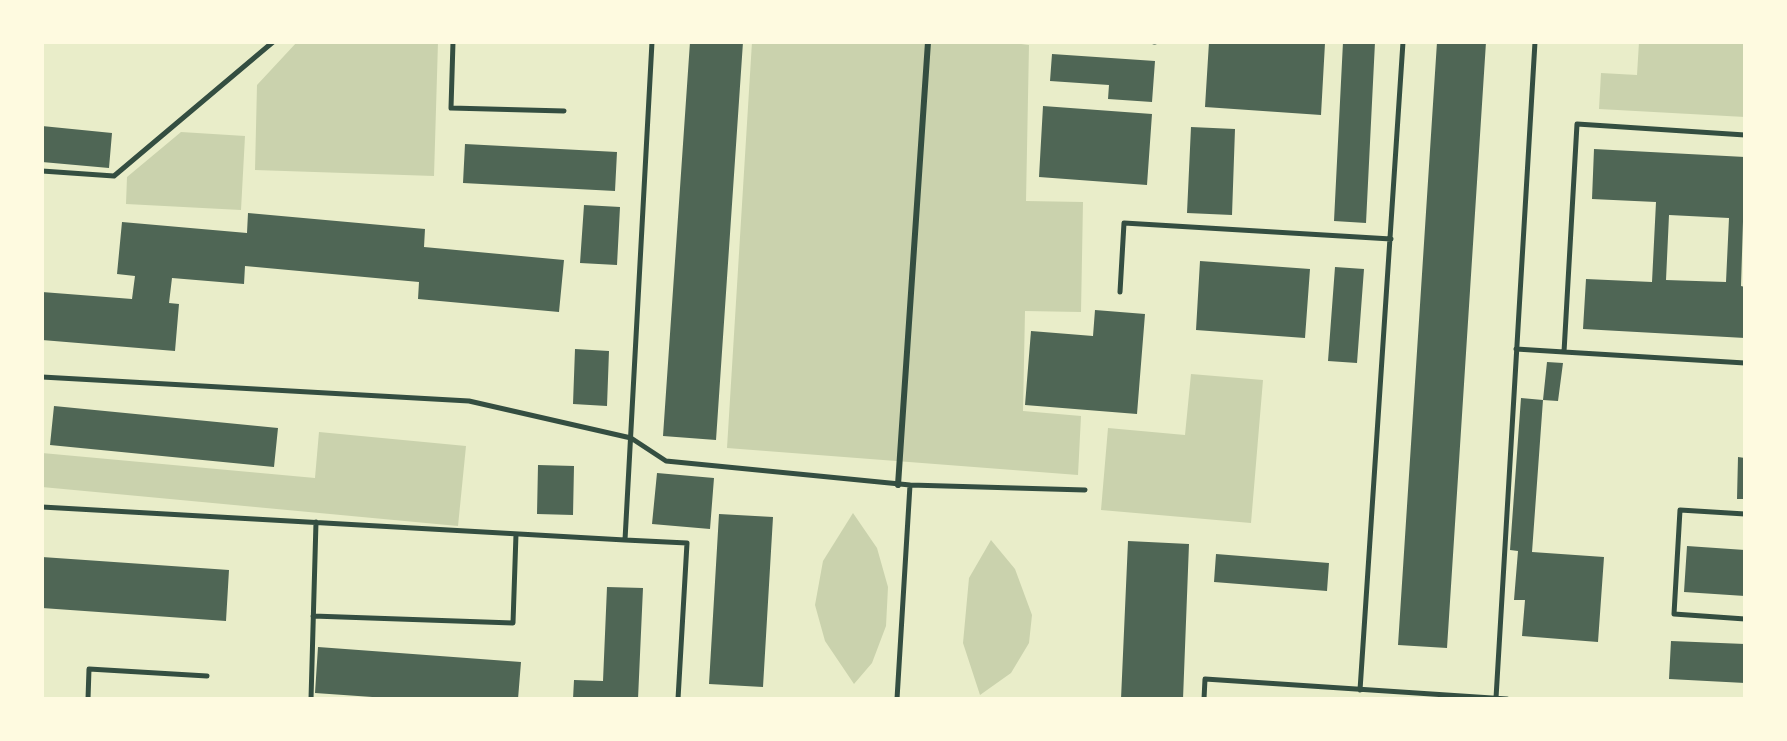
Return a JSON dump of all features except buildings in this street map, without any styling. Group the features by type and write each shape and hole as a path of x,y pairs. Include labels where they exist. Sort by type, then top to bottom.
{"street":[{"path":"898,485 928,42"}],"lane":[{"path":"42,171 114,176 273,42"},
{"path":"453,42 452,108 564,111"},
{"path":"625,540 652,42"},
{"path":"1360,690 1403,42"},
{"path":"1496,698 1535,42"},
{"path":"1564,352 1577,124 1745,135"},
{"path":"1120,292 1124,223 1391,239"},
{"path":"1516,349 1745,363"},
{"path":"42,377 469,401 631,438 666,461 898,485 1085,490"},
{"path":"897,699 910,485"},
{"path":"42,507 687,544 678,699"},
{"path":"1745,514 1680,510 1674,614 1745,619"},
{"path":"311,699 316,522"},
{"path":"313,616 513,623 516,534"},
{"path":"88,699 89,670 207,676"},
{"path":"1204,699 1205,679 1507,699"}],"green space":[{"path":"297,42 438,42 434,176 255,170 257,85"},
{"path":"752,42 1006,42 1029,45 1026,201 1083,202 1081,312 1025,311 1023,411 1081,416 1078,475 727,448"},
{"path":"1639,42 1745,42 1745,117 1599,109 1601,73 1637,75"},
{"path":"181,132 245,136 241,210 126,204 127,177"},
{"path":"1191,374 1263,380 1251,523 1101,510 1108,428 1185,435"},
{"path":"319,432 466,446 458,526 42,487 42,453 315,478"},
{"path":"853,513 877,548 888,587 886,626 872,663 854,684 825,641 815,605 823,561"},
{"path":"991,540 1015,569 1032,615 1029,643 1011,673 980,695 963,643 969,578"}]}
